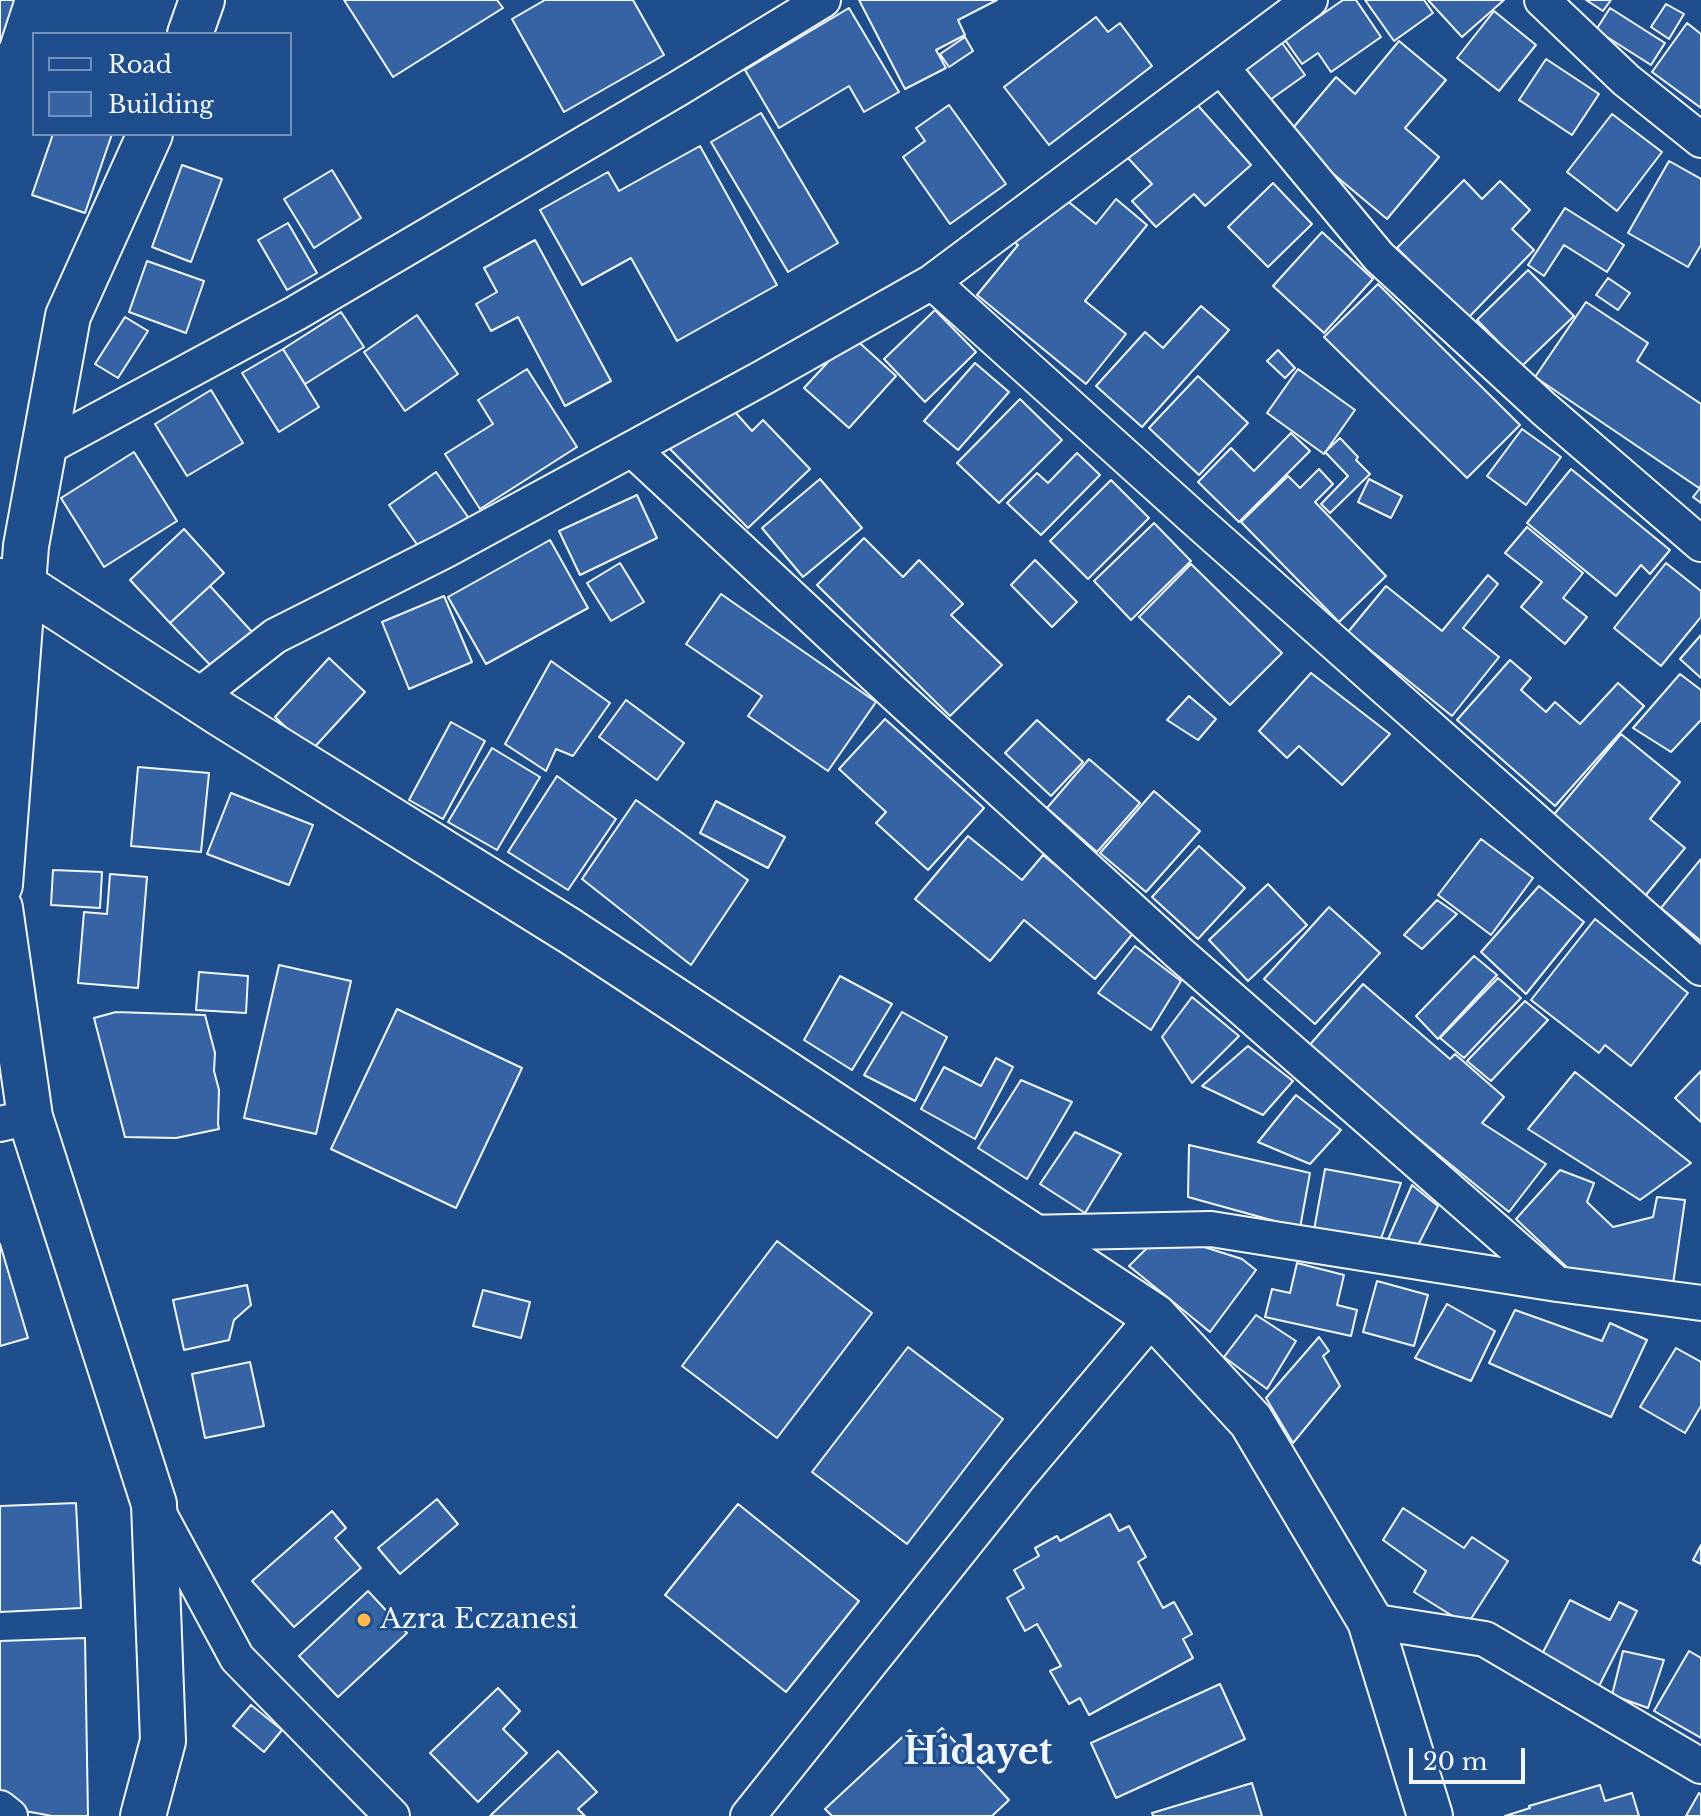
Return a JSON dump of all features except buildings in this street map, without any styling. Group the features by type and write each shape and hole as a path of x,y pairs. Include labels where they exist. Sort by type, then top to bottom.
{"street":[{"path":"191,32 202,0"},
{"path":"44,449 296,313 823,0"},
{"path":"196,698 275,636 446,550 932,282 1310,0"},
{"path":"1542,0 1626,80 1701,140"},
{"path":"1221,67 1379,257 1543,408 1701,544"},
{"path":"0,885 12,583 26,546 68,316 149,136"},
{"path":"932,282 1701,968"},
{"path":"632,449 1179,953 1557,1284"},
{"path":"12,583 570,931 1154,1316 1251,1421 1370,1621 1430,1816"},
{"path":"0,908 15,1121 154,1504 237,1658 392,1816"},
{"path":"1026,1233 1211,1229 1557,1284 1701,1303"},
{"path":"1652,1296 1701,1327"},
{"path":"748,1816 1020,1475 1154,1316"},
{"path":"143,1816 163,1741 154,1504"},
{"path":"1370,1621 1485,1639 1701,1766"},
{"path":"0,1808 10,1816"}],"place":[{"name":"Azra Eczanesi","path":"364,1620"}],"district":[{"name":"Hidayet","path":"978,1754"}]}
